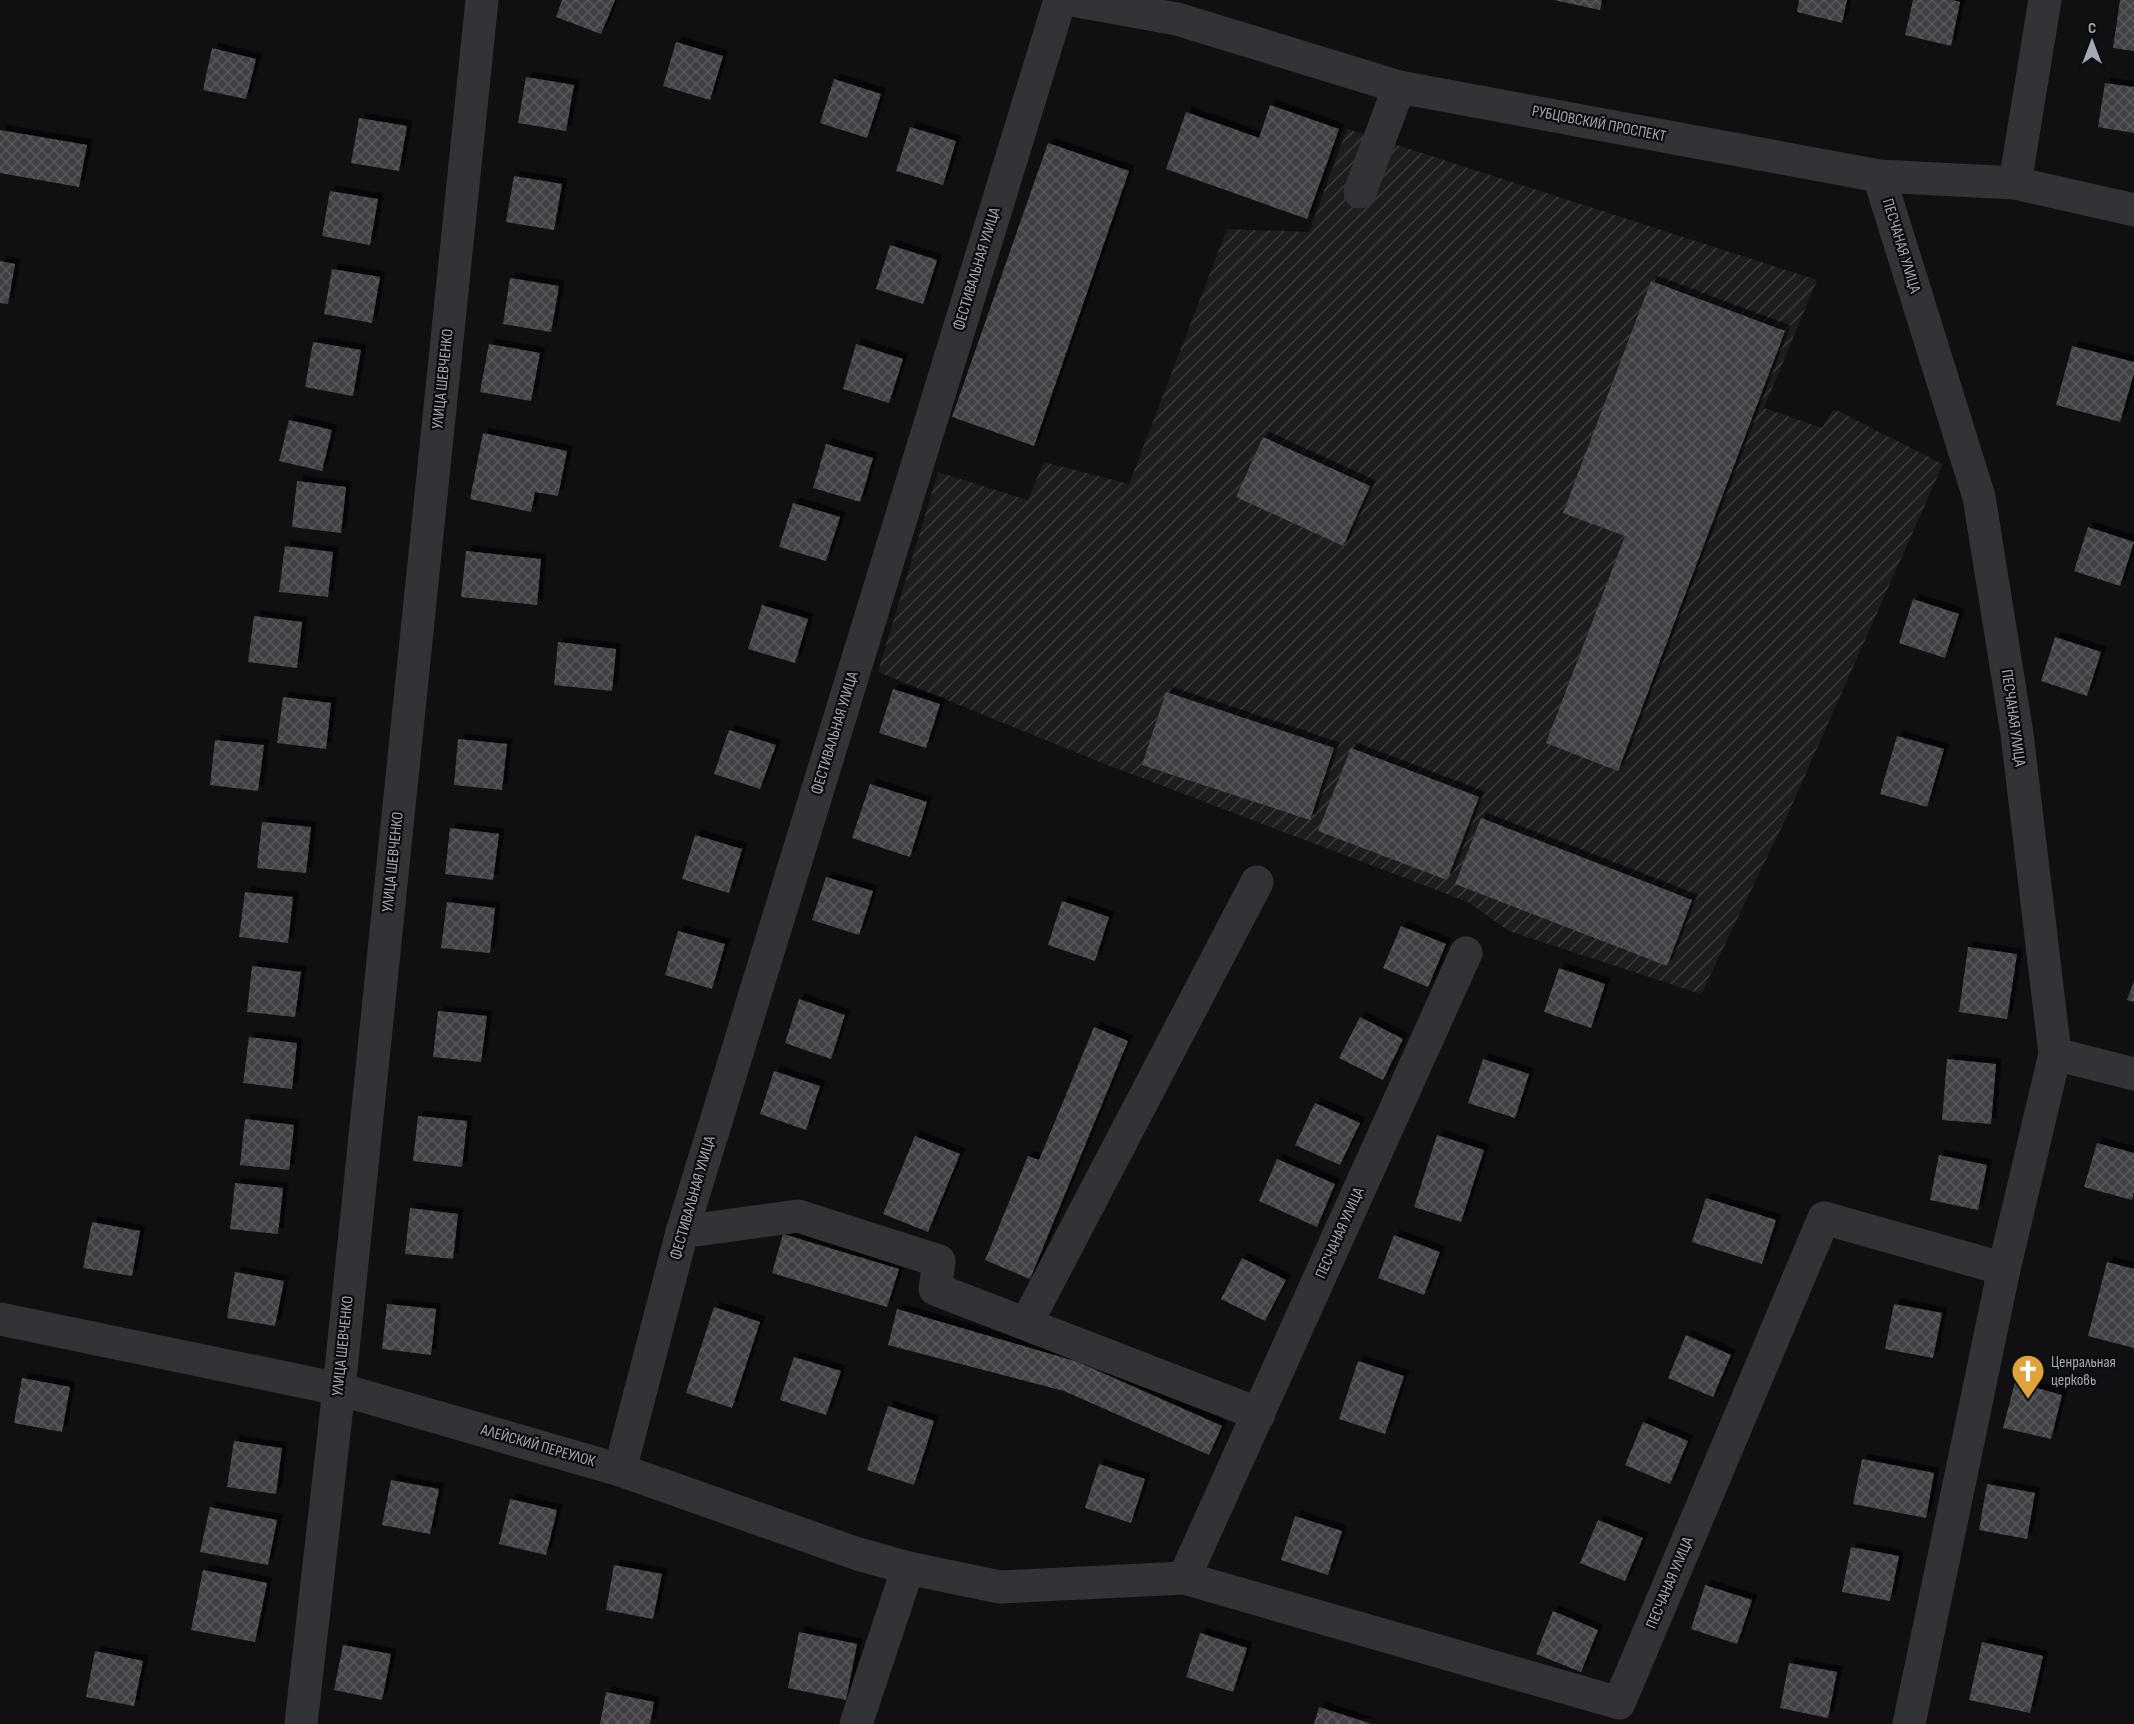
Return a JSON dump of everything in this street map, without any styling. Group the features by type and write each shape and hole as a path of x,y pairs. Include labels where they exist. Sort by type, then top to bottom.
{"street":[{"name":"УЛИЦА ШЕВЧЕНКО","path":"301,1724 339,1389 482,0"},
{"name":"ФЕСТИВАЛЬНАЯ УЛИЦА","path":"620,1470 682,1233 1060,0"},
{"name":"РУБЦОВСКИЙ ПРОСПЕКТ","path":"1071,0 1179,9 1399,87 1879,176 2015,183 2134,210"},
{"path":"2015,183 2045,0"},
{"path":"1360,192 1399,87"},
{"name":"ПЕСЧАНАЯ УЛИЦА","path":"1879,176 1979,497 2017,734 2055,1054 2004,1269 1909,1724"},
{"path":"1026,1324 1257,882"},
{"name":"ПЕСЧАНАЯ УЛИЦА","path":"1184,1578 1466,953"},
{"path":"2055,1054 2134,1074"},
{"path":"682,1233 798,1216 939,1261 935,1289 1259,1414"},
{"name":"ПЕСЧАНАЯ УЛИЦА","path":"908,1568 1000,1587 1184,1578 1619,1703 1824,1218 2004,1269"},
{"name":"АЛЕЙСКИЙ ПЕРЕУЛОК","path":"0,1319 339,1389 620,1470 858,1554 908,1568"},
{"path":"856,1724 908,1568"}],"shaded area":[{"path":"1347,129 1817,280 1764,408 1822,428 1834,409 1943,464 1787,816 1701,994 1509,931 1468,902 1105,764 878,672 938,472 1028,500 1044,462 1129,484 1227,229 1309,232"}],"building":[{"path":"562,0 615,0 601,34 556,17"},
{"path":"1554,0 1602,0 1600,10"},
{"path":"1799,0 1847,0 1842,23 1797,12"},
{"path":"1913,0 1960,2 1951,46 1905,35"},
{"path":"2120,0 2134,0 2134,51 2113,48"},
{"path":"676,42 723,56 710,100 663,86"},
{"path":"212,48 256,59 246,99 203,90"},
{"path":"526,77 574,85 566,131 518,123"},
{"path":"834,79 881,94 867,138 820,123"},
{"path":"2105,83 2134,87 2134,133 2098,127"},
{"path":"1270,105 1339,129 1307,219 1166,169 1186,112 1259,138"},
{"path":"359,118 407,126 399,171 351,163"},
{"path":"910,127 956,141 943,185 896,171"},
{"path":"0,130 87,145 79,187 0,173"},
{"path":"1048,143 1129,171 1034,446 952,417"},
{"path":"514,176 562,184 554,230 506,222"},
{"path":"330,191 378,199 370,245 322,236"},
{"path":"890,245 937,260 923,304 876,289"},
{"path":"0,261 15,264 8,304 0,303"},
{"path":"332,269 380,277 372,323 324,314"},
{"path":"510,278 559,286 551,332 503,324"},
{"path":"1651,281 1785,331 1618,771 1546,743 1625,536 1563,513"},
{"path":"313,342 361,350 353,396 305,387"},
{"path":"489,344 540,353 531,401 480,392"},
{"path":"856,344 903,359 889,403 843,389"},
{"path":"2072,346 2134,362 2134,373 2120,422 2056,405"},
{"path":"289,420 332,430 322,471 279,461"},
{"path":"483,433 567,451 558,496 535,492 531,512 470,499"},
{"path":"1263,437 1370,486 1343,546 1236,497"},
{"path":"826,444 873,458 860,502 813,488"},
{"path":"297,481 346,487 341,533 292,527"},
{"path":"793,503 840,517 826,561 779,547"},
{"path":"2088,527 2134,542 2120,586 2074,571"},
{"path":"285,546 333,552 328,597 279,592"},
{"path":"466,551 541,559 537,605 461,597"},
{"path":"1913,599 1959,614 1945,658 1899,643"},
{"path":"762,605 808,619 795,663 748,649"},
{"path":"254,616 302,622 297,668 248,662"},
{"path":"2055,637 2101,652 2087,696 2041,681"},
{"path":"558,642 616,649 612,691 554,685"},
{"path":"893,689 940,704 926,748 879,733"},
{"path":"1166,692 1334,748 1310,820 1142,765"},
{"path":"283,697 331,703 326,749 277,743"},
{"path":"729,730 776,745 760,789 714,774"},
{"path":"1897,736 1944,749 1927,807 1880,794"},
{"path":"458,739 507,744 502,790 454,785"},
{"path":"215,740 264,745 258,791 210,785"},
{"path":"1351,748 1479,797 1447,880 1318,831"},
{"path":"870,784 927,802 910,857 852,838"},
{"path":"1481,818 1692,900 1667,966 1455,884"},
{"path":"262,822 311,827 306,873 257,868"},
{"path":"450,828 499,834 493,880 445,874"},
{"path":"695,835 742,849 729,893 682,879"},
{"path":"826,877 873,891 859,935 812,920"},
{"path":"245,892 293,897 288,943 239,937"},
{"path":"1062,901 1109,917 1095,961 1048,945"},
{"path":"447,902 495,908 490,953 441,948"},
{"path":"1401,926 1446,944 1428,987 1383,968"},
{"path":"678,931 725,944 712,989 665,975"},
{"path":"1968,947 2017,954 2007,1019 1959,1012"},
{"path":"252,966 301,972 295,1017 247,1012"},
{"path":"1559,968 1605,984 1591,1028 1544,1012"},
{"path":"2134,981 2134,1002 2127,1000"},
{"path":"799,999 845,1015 831,1059 785,1043"},
{"path":"438,1011 487,1016 481,1062 433,1057"},
{"path":"1360,1017 1403,1039 1383,1080 1339,1058"},
{"path":"1094,1027 1128,1041 1030,1279 985,1260 1028,1156 1039,1160"},
{"path":"249,1037 297,1043 292,1089 243,1083"},
{"path":"1483,1059 1529,1074 1515,1118 1468,1103"},
{"path":"1947,1059 1996,1064 1991,1124 1942,1120"},
{"path":"774,1071 820,1086 806,1130 760,1114"},
{"path":"1315,1103 1360,1123 1340,1165 1295,1145"},
{"path":"418,1116 467,1121 462,1167 413,1161"},
{"path":"245,1119 294,1125 289,1170 240,1165"},
{"path":"1437,1135 1484,1150 1461,1222 1414,1207"},
{"path":"915,1136 960,1154 928,1232 883,1214"},
{"path":"2097,1143 2134,1153 2132,1200 2084,1187"},
{"path":"1939,1155 1987,1165 1978,1210 1930,1200"},
{"path":"1277,1159 1335,1184 1317,1227 1259,1201"},
{"path":"235,1183 283,1188 278,1234 230,1229"},
{"path":"1706,1198 1776,1220 1762,1264 1692,1242"},
{"path":"410,1208 458,1214 453,1259 405,1254"},
{"path":"92,1222 140,1231 132,1276 83,1268"},
{"path":"783,1234 899,1269 887,1307 772,1273"},
{"path":"1394,1235 1440,1252 1424,1295 1378,1278"},
{"path":"1242,1258 1286,1280 1265,1321 1221,1299"},
{"path":"2107,1262 2134,1269 2134,1348 2088,1336"},
{"path":"235,1272 284,1281 275,1326 227,1318"},
{"path":"387,1304 436,1309 431,1355 382,1349"},
{"path":"1894,1304 1942,1313 1933,1358 1885,1349"},
{"path":"714,1307 760,1322 732,1408 686,1393"},
{"path":"897,1309 1078,1362 1222,1426 1209,1455 1064,1391 888,1345"},
{"path":"1686,1335 1731,1355 1713,1397 1668,1378"},
{"path":"794,1357 841,1371 826,1415 780,1400"},
{"path":"1358,1361 1404,1376 1385,1434 1339,1419"},
{"path":"22,1378 70,1387 62,1432 14,1423"},
{"path":"2015,1382 2062,1395 2051,1439 2003,1428"},
{"path":"888,1406 934,1421 914,1485 867,1470"},
{"path":"1643,1422 1688,1441 1670,1484 1625,1465"},
{"path":"234,1441 282,1448 276,1494 227,1487"},
{"path":"1862,1459 1934,1473 1926,1518 1853,1504"},
{"path":"1099,1464 1145,1479 1131,1523 1085,1508"},
{"path":"391,1480 439,1489 430,1534 382,1525"},
{"path":"1987,1484 2035,1493 2027,1539 1979,1530"},
{"path":"510,1499 557,1510 546,1555 499,1544"},
{"path":"210,1507 277,1520 268,1565 200,1552"},
{"path":"1295,1516 1342,1531 1328,1575 1281,1560"},
{"path":"1598,1520 1643,1538 1625,1581 1580,1563"},
{"path":"1851,1547 1899,1556 1890,1601 1842,1592"},
{"path":"614,1565 662,1574 653,1619 606,1610"},
{"path":"203,1570 267,1583 255,1642 191,1630"},
{"path":"1705,1585 1752,1600 1737,1644 1691,1629"},
{"path":"1553,1611 1598,1630 1581,1672 1536,1654"},
{"path":"799,1632 857,1644 846,1700 788,1688"},
{"path":"1200,1633 1247,1648 1233,1692 1186,1677"},
{"path":"1982,1642 2043,1656 2030,1713 1969,1700"},
{"path":"343,1645 391,1654 382,1700 334,1690"},
{"path":"95,1651 143,1661 134,1706 86,1697"},
{"path":"1789,1663 1837,1672 1828,1718 1780,1708"},
{"path":"606,1692 654,1702 650,1724 600,1724"},
{"path":"1319,1707 1372,1724 1314,1724"}],"place":[{"name":"Ценральная церковь","path":"2028,1400"}]}
